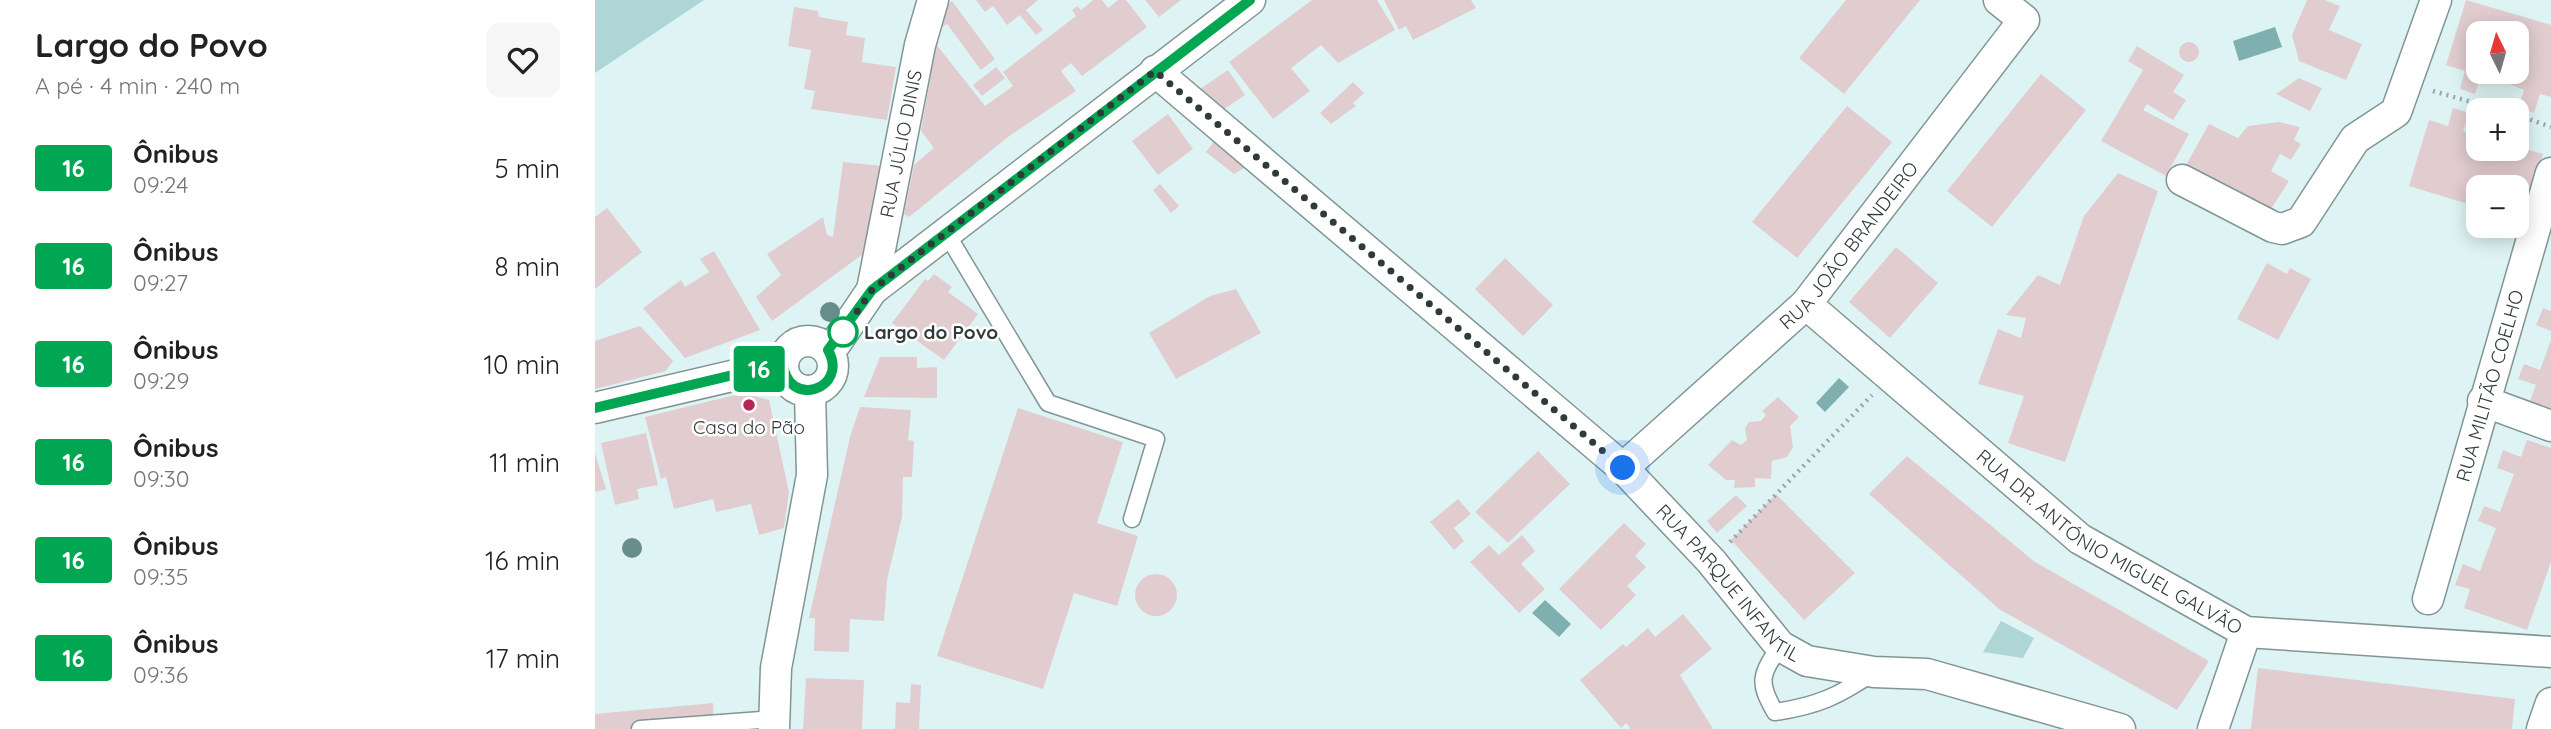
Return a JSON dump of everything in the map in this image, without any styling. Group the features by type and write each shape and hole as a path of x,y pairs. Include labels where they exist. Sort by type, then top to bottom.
{"street":[{"name":"RUA JÚLIO DINIS","path":"872,290 920,44 933,0"},
{"path":"828,350 872,290 935,239 1251,0"},
{"name":"RUA JOÃO BRANDEIRO","path":"1623,468 1806,304 2024,20 1999,0"},
{"path":"2182,180 2273,227 2294,226 2301,222 2355,139 2391,125 2436,0"},
{"name":"RUA PARQUE INFANTIL","path":"1155,71 1623,468 1711,561 1780,646 1807,661 1874,673 1927,674 2120,729"},
{"name":"RUA MILITÃO COELHO","path":"2428,599 2551,173"},
{"name":"RUA DR. ANTÓNIO MIGUEL GALVÃO","path":"1806,304 2080,539 2246,632 2551,652"},
{"path":"813,341 828,350 833,364 829,379 810,391 794,386 788,380 783,363 785,356 797,343 813,341"},
{"path":"595,408 783,363"},
{"path":"774,724 776,668 812,475 810,391"},
{"path":"2483,401 2551,426"},
{"path":"2213,729 2246,632"},
{"path":"2542,729 2551,703"}],"lane":[{"path":"935,239 1048,402 1156,439 1132,519"},
{"path":"1780,646 1762,674 1764,692 1775,712 1807,708 1838,696 1874,673"},
{"path":"640,729 774,724"}],"path":[{"path":"2454,97 2466,100"},
{"path":"2529,119 2551,127"},
{"path":"1711,561 1889,376"}],"shaded area":[{"path":"595,0 704,0 595,73"},
{"path":"2275,27 2282,47 2239,61 2233,41"},
{"path":"1839,378 1849,387 1825,412 1816,403"},
{"path":"1545,600 1571,624 1559,637 1532,613"},
{"path":"2001,621 2034,638 2023,658 1983,652"}],"building":[{"path":"976,0 1038,0 1026,10 1043,30 1036,35 1020,15 1007,25 993,6 985,12"},
{"path":"1093,0 1102,0 1108,8 1118,0 1126,0 1147,27 1082,76 1071,63 1061,71 1076,91 1008,137 909,217 904,214 914,165 934,148 921,131 936,44 985,106 1013,86 1003,72 1076,16 1072,10 1077,6 1081,10"},
{"path":"1145,0 1181,0 1159,17"},
{"path":"1312,0 1377,0 1395,30 1338,63 1321,45 1291,68 1310,91 1273,119 1229,62"},
{"path":"1384,0 1471,0 1476,8 1413,40 1406,26 1399,30"},
{"path":"1846,0 1920,0 1844,94 1799,58"},
{"path":"2307,0 2325,0 2340,6 2329,30 2362,44 2346,80 2299,61 2292,35"},
{"path":"2466,0 2551,25 2551,97 2540,94 2534,113 2529,111 2529,98 2521,98 2524,90 2509,84 2529,84 2529,21 2466,21 2466,84 2478,84 2475,94 2460,89 2465,71 2446,65"},
{"path":"952,1 995,59 981,70 947,24 939,29 939,10"},
{"path":"794,7 818,11 819,17 848,22 846,35 865,38 862,62 896,67 887,120 811,109 815,91 804,89 811,50 788,46"},
{"path":"2189,42 2196,45 2199,52 2196,59 2189,62 2182,59 2179,52 2182,45"},
{"path":"2137,46 2184,75 2173,92 2186,100 2173,120 2147,104 2143,110 2189,134 2166,176 2101,141 2143,70 2128,61"},
{"path":"996,67 1005,78 982,96 973,85"},
{"path":"1228,70 1245,95 1217,114 1200,89"},
{"path":"2041,74 2086,110 1992,227 1947,191"},
{"path":"2299,78 2322,88 2310,111 2276,94"},
{"path":"1353,82 1364,93 1353,103 1356,106 1331,124 1320,113"},
{"path":"1847,106 1892,142 1797,258 1752,222"},
{"path":"2453,108 2466,112 2463,131 2466,132 2466,161 2529,161 2529,150 2543,154 2529,200 2529,175 2466,175 2466,203 2409,186 2429,120 2448,126"},
{"path":"1168,114 1193,149 1158,175 1132,141"},
{"path":"2279,122 2300,127 2294,140 2301,144 2291,160 2280,154 2271,171 2289,181 2269,212 2181,174 2209,124 2238,138 2248,126"},
{"path":"1215,140 1249,165 1234,174 1206,152"},
{"path":"843,162 882,166 867,251 772,321 756,297 781,275 767,254 823,217 827,235 833,237"},
{"path":"2118,173 2158,191 2065,462 2008,443 2024,396 1978,384 1998,329 2021,338 2026,318 2006,315 2038,275 2060,285 2084,216"},
{"path":"1160,184 1179,206 1171,213 1153,190"},
{"path":"607,208 642,252 595,289 595,217"},
{"path":"1896,247 1938,283 1890,338 1849,302"},
{"path":"714,251 760,330 685,358 643,308 681,280 685,287 709,272 700,259"},
{"path":"1505,258 1553,305 1523,336 1475,289"},
{"path":"2267,263 2287,274 2290,268 2311,279 2278,340 2237,319"},
{"path":"934,274 952,287 948,292 978,314 944,360 892,323 925,279 928,281"},
{"path":"1236,289 1261,333 1176,379 1149,333 1210,296"},
{"path":"2543,308 2551,311 2551,331 2536,325"},
{"path":"640,326 673,361 666,371 595,389 595,341"},
{"path":"2551,340 2551,420 2526,411 2536,385 2518,379 2524,364 2540,370"},
{"path":"880,357 917,357 917,368 937,367 937,398 864,397"},
{"path":"743,393 769,400 789,492 784,528 759,535 751,504 716,512 713,499 674,509 666,477 661,479 645,417"},
{"path":"1778,397 1799,417 1790,426 1793,447 1787,457 1772,461 1771,479 1755,478 1755,487 1734,488 1735,480 1726,480 1708,465 1732,440 1741,445 1747,440 1745,428 1749,422 1761,421 1766,415 1762,411"},
{"path":"860,407 911,410 908,440 914,441 912,477 903,477 902,517 887,580 884,621 850,619 849,652 814,651 815,618 809,618 850,437"},
{"path":"1018,408 1123,442 1097,523 1138,536 1117,606 1074,593 1043,689 937,656"},
{"path":"646,433 658,485 637,489 639,499 615,505 601,443"},
{"path":"2527,440 2551,448 2551,562 2527,630 2464,608 2470,589 2455,585 2463,564 2480,571 2496,528 2478,521 2484,506 2500,512 2514,474 2497,468 2503,450 2521,457"},
{"path":"1538,451 1570,484 1508,543 1475,512"},
{"path":"595,453 606,489 595,492"},
{"path":"1907,456 2035,562 2209,661 2177,710 1999,609 1869,494"},
{"path":"1776,494 1855,573 1804,620 1731,540"},
{"path":"1736,495 1747,506 1717,533 1707,521"},
{"path":"1458,499 1471,514 1454,528 1464,541 1454,550 1430,522"},
{"path":"1624,523 1646,544 1635,556 1646,567 1627,586 1636,595 1601,630 1559,589"},
{"path":"1522,535 1535,551 1521,564 1545,589 1519,613 1470,562 1489,545 1499,555"},
{"path":"1156,574 1171,580 1177,595 1171,610 1156,616 1141,610 1135,595 1141,580"},
{"path":"1683,614 1712,649 1680,675 1713,729 1631,729 1626,723 1621,728 1580,680 1623,644 1626,647 1648,628 1655,637"},
{"path":"2258,668 2515,699 2512,729 2251,729"},
{"path":"806,678 864,680 862,729 803,729"},
{"path":"911,684 921,685 919,729 895,729 896,702 910,703"},
{"path":"713,703 714,729 595,729 595,714"}],"bus line":[{"name":"16","path":"595,408 783,363 788,380 801,390 810,391 824,385 832,372 833,364 828,350 836,343 872,290 925,246 1250,0"}],"place":[{"name":"Largo do Povo","path":"843,332"},
{"name":"Casa do Pão","path":"749,405"}],"route":[{"path":"843,332 872,290 1155,71 1623,468"}]}
